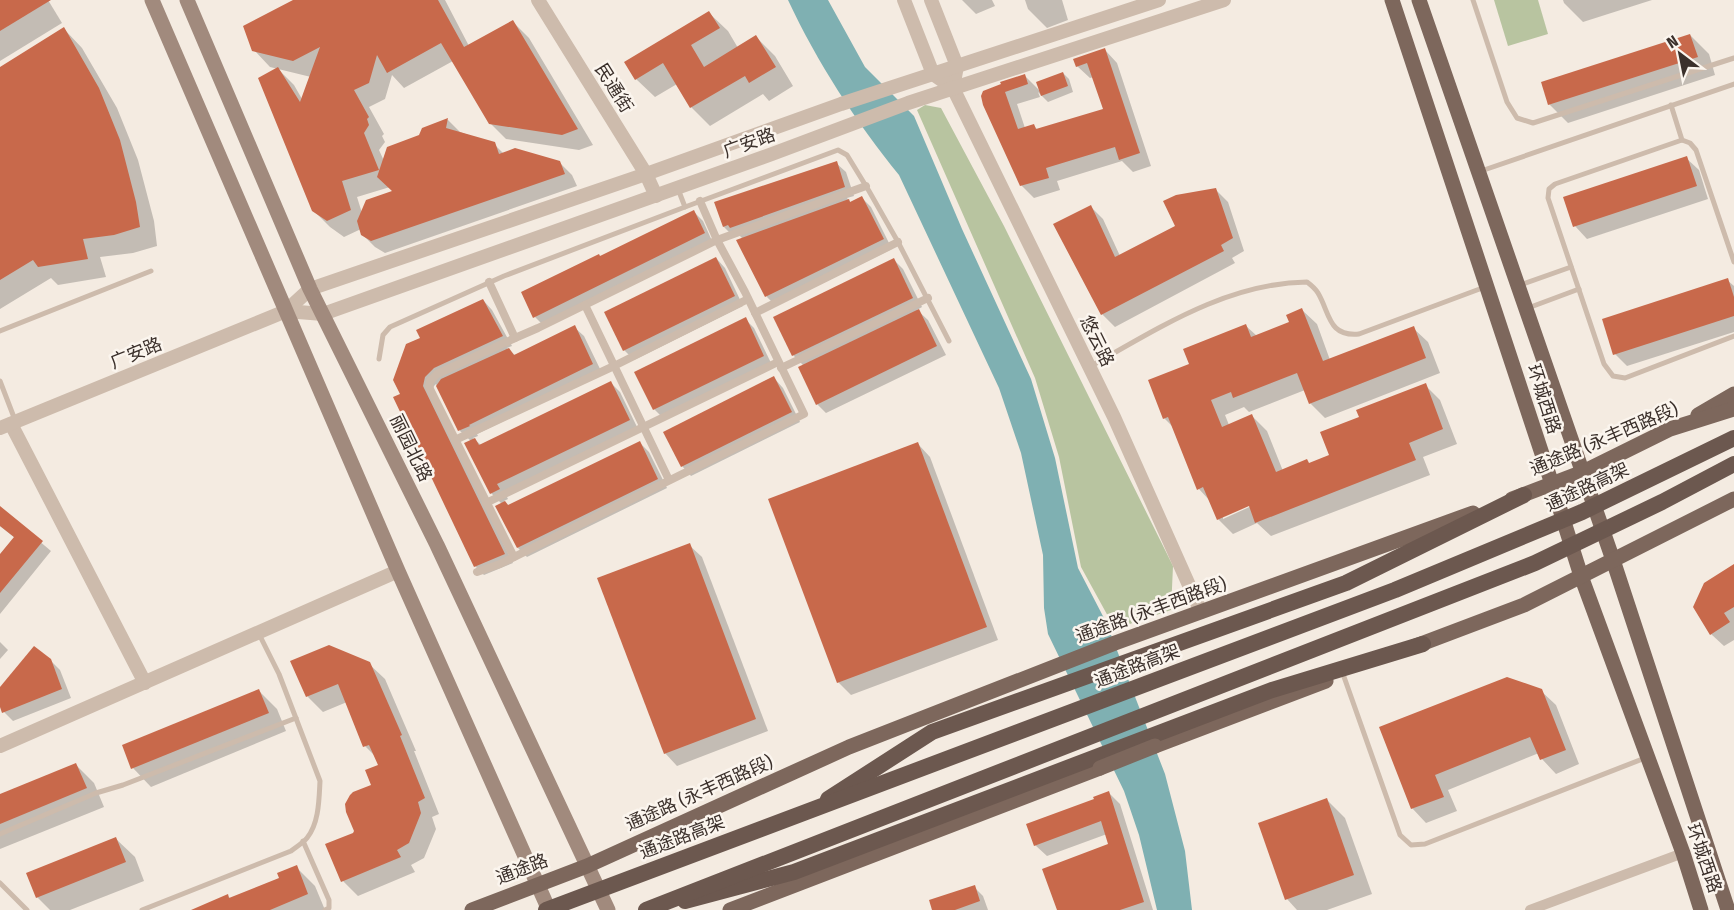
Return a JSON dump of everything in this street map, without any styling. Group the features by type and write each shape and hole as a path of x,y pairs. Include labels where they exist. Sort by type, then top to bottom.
{"highway":[{"name":"通途路高架","path":"548,910 818,806 1395,590 1582,512 1734,438"},
{"path":"648,910 1535,563 1662,502 1734,464"},
{"path":"818,806 932,732 1346,583 1524,495"},
{"path":"648,910 795,872 1272,690 1423,644"}],"main road":[{"path":"152,0 398,571 548,910"},
{"name":"丽园北路","path":"187,0 310,289 442,556 608,910"},
{"name":"环城西路","path":"1392,0 1581,576 1683,853 1701,910"},
{"path":"1419,0 1613,560 1728,910"},
{"path":"1670,429 1734,394"},
{"name":"通途路 (永丰西路段)","path":"587,866 849,747 1115,643 1524,495 1583,472 1670,429 1734,409"},
{"path":"729,910 1524,605 1734,499"},
{"name":"通途路","path":"472,910 587,866"}],"street":[{"name":"民通街","path":"538,0 646,174 656,196"},
{"path":"904,0 933,74"},
{"path":"931,0 957,66 952,88"},
{"name":"广安路","path":"9,425 286,311 310,289 842,104 1159,0"},
{"name":"广安路","path":"286,311 323,314 656,196 908,103 1224,0"},
{"name":"悠云路","path":"933,74 952,88 1114,417 1201,612"},
{"path":"514,557 429,387 430,381 437,375 717,240 866,186"},
{"path":"477,572 514,557 804,414 717,240 700,201"},
{"path":"755,313 898,242"},
{"path":"489,282 515,338"},
{"path":"486,502 644,426 928,298"},
{"path":"455,440 614,366 748,299"},
{"path":"585,305 669,480"},
{"path":"9,425 145,683"},
{"path":"0,746 398,571"},
{"path":"1530,910 1683,853"}],"lane":[{"path":"1473,0 1507,102 1517,118 1533,123 1734,58"},
{"path":"1479,171 1734,84"},
{"path":"1671,105 1682,140"},
{"path":"1734,262 1696,150 1690,143 1682,140 1555,184 1549,189 1548,198 1604,364 1613,376 1625,378 1734,336"},
{"path":"379,359 383,335 390,327 489,282 838,150 847,155 866,186 950,341"},
{"path":"678,188 685,207"},
{"path":"1519,286 1571,267"},
{"path":"0,331 151,271"},
{"path":"1089,367 1220,298 1256,288 1307,282 1317,291 1329,319 1338,330 1347,335 1359,334 1487,287"},
{"path":"1527,309 1579,290"},
{"path":"0,381 9,425"},
{"path":"142,910 291,851 306,839 314,823 320,781 279,674 258,633"},
{"path":"1342,674 1400,835 1411,845 1425,844 1647,757"},
{"path":"0,834 96,793 123,785 296,718"},
{"path":"303,842 329,900 329,908 325,910"},
{"path":"0,884 27,910"},
{"path":"158,903 161,910"}],"green space":[{"path":"1494,0 1538,0 1548,34 1508,46"},
{"path":"925,105 941,108 1004,226 1173,566 1171,610 1115,629 1081,567 1059,457 1035,378 917,110"}],"water":[{"path":"788,0 828,0 865,67 914,116 962,229 1031,379 1055,458 1078,568 1106,622 1165,774 1185,851 1192,910 1157,910 1139,835 1124,791 1048,634 1044,608 1043,555 1021,453 999,388 899,175 838,91"}],"building":[{"path":"0,0 51,0 0,31"},
{"path":"293,0 438,0 464,47 513,20 578,129 562,135 489,124 441,43 387,73 377,55 369,83 354,90 369,117 367,119 369,125 364,133 379,170 342,181 351,210 327,221 312,211 258,78 278,67 300,102 320,47 293,61 252,51 243,26"},
{"path":"709,11 720,28 691,45 704,67 756,35 776,67 749,83 745,76 690,108 663,63 635,80 624,62"},
{"path":"64,27 99,88 120,140 140,227 114,235 83,239 88,259 38,267 33,260 0,280 0,67"},
{"path":"1690,34 1698,57 1548,105 1541,82"},
{"path":"1105,48 1140,153 1119,160 1115,147 1046,168 1049,178 1020,186 983,105 981,96 983,91 1001,84 1000,82 1025,74 1028,84 1005,92 1018,129 1034,124 1036,129 1103,109 1087,63 1076,67 1073,59"},
{"path":"1063,72 1068,86 1041,96 1036,82"},
{"path":"448,118 446,128 495,142 499,154 515,148 560,161 565,174 371,241 361,235 357,221 366,200 392,191 377,177 387,147 419,135 422,128"},
{"path":"1687,156 1697,186 1573,227 1563,197"},
{"path":"837,161 845,187 730,228 728,225 723,227 714,202"},
{"path":"1216,188 1233,238 1221,245 1224,251 1101,315 1053,224 1091,205 1115,257 1175,226 1163,201 1176,195"},
{"path":"862,196 884,239 765,297 736,240"},
{"path":"694,210 705,233 533,318 521,292"},
{"path":"716,257 735,296 623,351 604,312"},
{"path":"894,258 913,298 792,356 773,317"},
{"path":"1728,278 1734,297 1734,316 1613,355 1602,319"},
{"path":"483,299 503,336 434,368 425,377 423,386 505,554 474,567 393,397 400,394 393,380 406,344 420,338 416,330"},
{"path":"1302,308 1323,361 1414,326 1426,358 1309,404 1297,373 1233,398 1231,392 1211,400 1222,427 1252,414 1276,472 1307,459 1309,463 1329,455 1320,432 1359,417 1356,410 1426,383 1443,429 1409,443 1416,460 1255,523 1249,506 1217,520 1203,487 1197,490 1168,417 1163,419 1148,380 1189,364 1183,349 1246,324 1251,337 1289,322 1286,315"},
{"path":"919,309 937,346 816,405 798,367"},
{"path":"746,317 764,356 653,410 634,372"},
{"path":"575,325 593,364 458,431 436,386 441,379 509,348 514,355"},
{"path":"774,376 792,412 681,467 663,432"},
{"path":"611,381 630,420 497,484 500,489 490,494 464,443 475,438 479,445"},
{"path":"640,441 658,479 517,548 495,506 505,501 508,505"},
{"path":"918,442 987,627 837,683 768,499"},
{"path":"0,506 43,541 0,593 0,554 14,537 0,526"},
{"path":"690,543 756,719 664,754 597,578"},
{"path":"1734,564 1734,607 1724,613 1730,622 1710,635 1693,607 1704,583"},
{"path":"329,645 370,662 402,735 400,736 425,798 418,802 421,813 409,843 397,850 401,857 341,882 325,844 353,833 345,804 353,792 371,785 365,770 378,765 369,745 363,747 338,684 306,697 290,661"},
{"path":"34,646 51,659 62,689 2,713 0,687"},
{"path":"1507,677 1542,689 1566,750 1540,760 1530,737 1435,775 1444,797 1411,809 1379,727"},
{"path":"259,689 269,713 131,769 122,745"},
{"path":"76,763 87,788 0,824 0,794"},
{"path":"1109,791 1144,902 1120,910 1057,910 1042,869 1108,844 1101,821 1034,846 1026,824 1094,799 1093,797"},
{"path":"1327,798 1354,875 1285,900 1258,823"},
{"path":"116,837 126,862 36,898 26,873"},
{"path":"297,865 308,894 270,910 191,910 228,894 229,898 279,878 277,873"},
{"path":"975,885 980,901 955,910 932,910 929,900"}]}
